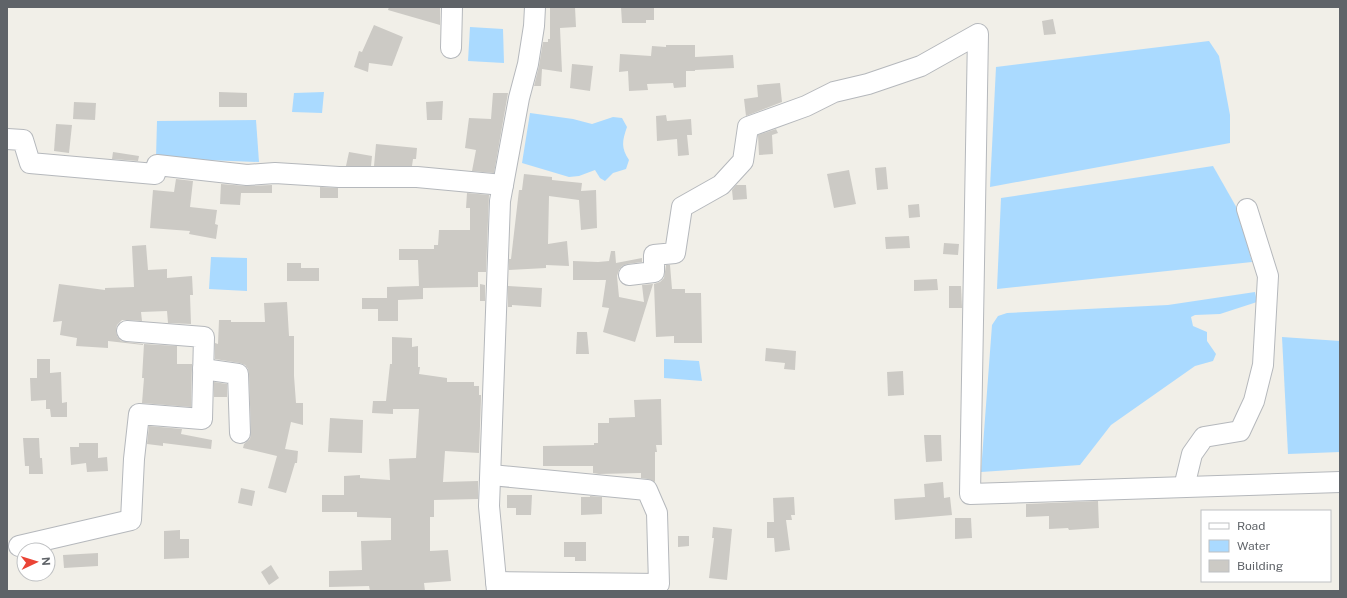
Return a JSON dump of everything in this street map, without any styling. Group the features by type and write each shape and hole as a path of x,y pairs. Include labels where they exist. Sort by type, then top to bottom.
{"street":[{"path":"451,48 452,7"},
{"path":"490,475 648,490 657,513 659,584 497,587 490,506 490,475 500,201 519,98 528,64 534,26 535,7"},
{"path":"630,275 654,272 654,255 675,253 682,207 721,185 743,161 748,127 806,106 834,92 868,84 921,66 978,34 970,494 1340,482"},
{"path":"7,138 23,140 30,163 155,174 157,165 247,175 275,173 339,177 417,176 503,185"},
{"path":"1184,487 1192,454 1204,437 1240,431 1254,401 1263,365 1268,276 1247,209"},
{"path":"36,542 131,520 134,459 139,414 202,419 204,337 127,331"},
{"path":"203,369 238,374 240,433"}],"water":[{"path":"470,27 503,29 504,63 468,61"},
{"path":"1209,41 1219,56 1230,115 1230,143 990,187 996,67"},
{"path":"324,92 322,113 292,112 294,93"},
{"path":"530,113 573,119 592,124 613,117 622,118 627,127 623,144 629,160 626,169 613,173 605,181 600,178 595,170 579,176 569,177 522,163"},
{"path":"256,120 259,162 156,158 157,121"},
{"path":"1213,166 1238,210 1252,262 997,289 1001,198"},
{"path":"211,257 247,258 247,291 209,289"},
{"path":"1255,292 1257,302 1220,314 1195,315 1191,317 1193,326 1207,332 1207,341 1216,354 1213,361 1195,366 1111,425 1080,465 981,472 992,325 998,316 1007,313 1168,305"},
{"path":"1282,337 1340,341 1340,452 1288,454"},
{"path":"664,359 699,361 702,381 664,378"}],"building":[{"path":"389,7 440,7 440,25 388,10"},
{"path":"550,7 575,7 576,27 560,28 562,72 542,69 541,86 534,86 543,42 548,42 548,39 550,39"},
{"path":"621,7 654,7 654,20 646,20 646,23 622,23"},
{"path":"1053,19 1056,34 1044,35 1042,21"},
{"path":"374,25 403,37 392,66 369,63 368,72 354,67 359,51 362,52"},
{"path":"666,45 695,45 695,57 733,55 734,68 686,71 686,87 674,88 673,83 647,84 648,90 629,91 628,71 619,72 620,54 651,56 652,46 666,47"},
{"path":"572,64 593,66 590,91 570,88"},
{"path":"780,83 782,102 746,116 744,99 758,97 757,85"},
{"path":"219,92 247,93 247,107 219,107"},
{"path":"493,93 508,93 494,173 472,171 476,150 465,148 469,118 491,119"},
{"path":"443,101 442,120 427,120 426,102"},
{"path":"74,102 96,103 95,120 73,119"},
{"path":"666,115 667,121 691,119 692,135 687,135 689,155 678,156 677,139 657,141 656,116"},
{"path":"56,124 72,125 69,153 54,151"},
{"path":"776,129 778,133 772,135 773,154 759,155 758,135"},
{"path":"376,144 417,148 416,159 413,159 412,166 374,166"},
{"path":"113,152 139,156 138,161 112,159"},
{"path":"349,152 372,156 371,166 346,166"},
{"path":"886,167 888,189 877,190 875,168"},
{"path":"849,170 856,204 834,208 827,174"},
{"path":"524,174 552,177 552,180 582,183 581,191 596,190 597,228 581,230 579,200 549,196 548,244 567,241 569,266 546,265 546,268 509,270 509,259 511,259 519,190 522,190"},
{"path":"176,179 193,181 190,207 217,210 215,224 218,225 216,239 189,234 190,231 150,228 153,190 174,192"},
{"path":"221,184 246,186 272,185 272,193 241,193 240,205 220,204"},
{"path":"736,185 746,185 747,199 733,200 732,190"},
{"path":"320,187 338,188 338,198 320,198"},
{"path":"467,193 489,195 486,272 478,272 478,287 423,288 423,299 398,300 398,321 378,321 378,309 362,309 362,298 387,298 387,287 419,286 418,260 399,260 399,249 434,249 434,245 438,245 439,230 470,230 470,208 466,208"},
{"path":"919,204 920,217 909,218 908,205"},
{"path":"909,236 910,248 886,249 885,237"},
{"path":"944,243 959,244 958,255 943,254"},
{"path":"146,245 148,270 167,269 167,278 192,276 193,295 190,295 191,324 168,323 167,311 141,312 142,321 122,320 117,325 116,330 117,336 121,341 143,345 108,341 108,348 76,346 77,338 60,335 62,321 53,322 59,284 105,290 105,288 134,287 132,246"},
{"path":"611,251 615,251 616,263 642,258 642,262 627,264 622,266 619,270 617,276 619,297 644,302 642,285 653,284 635,342 603,332 609,308 602,307 606,280 573,280 573,261 609,261"},
{"path":"287,263 301,263 301,268 319,268 319,281 287,281"},
{"path":"666,265 670,265 672,289 685,289 685,293 701,293 702,343 674,343 674,336 656,337 654,284 660,282 664,278"},
{"path":"937,279 938,290 914,291 914,280"},
{"path":"480,284 485,285 485,301 480,301"},
{"path":"508,286 542,288 541,307 512,305 512,307 508,307"},
{"path":"949,286 961,286 962,308 949,308"},
{"path":"287,302 289,336 294,336 296,403 303,403 303,425 291,422 285,449 298,451 297,463 295,463 286,493 268,488 277,456 243,448 244,444 250,439 251,433 248,369 245,365 240,363 215,359 215,343 218,344 219,320 231,320 231,322 265,322 264,303"},
{"path":"577,332 587,332 589,354 576,354"},
{"path":"392,337 412,338 412,347 418,346 418,367 420,367 419,374 447,378 447,382 474,382 474,386 479,386 479,395 481,395 481,399 479,453 445,451 443,482 478,481 478,499 434,500 434,517 430,517 430,551 448,550 451,581 424,583 425,591 370,591 369,586 329,587 329,571 362,570 361,541 391,540 391,518 357,517 357,512 322,512 322,495 344,495 344,476 360,475 360,478 390,480 389,459 416,458 419,409 393,409 393,414 372,413 373,401 386,401 390,364 392,364"},
{"path":"144,344 177,346 177,364 192,364 191,407 142,403"},
{"path":"766,348 796,351 795,370 784,369 785,363 765,361"},
{"path":"37,359 50,359 50,373 61,372 62,403 67,402 67,417 51,417 50,409 46,409 46,400 31,401 30,378 37,378"},
{"path":"903,371 904,395 888,396 887,372"},
{"path":"214,382 227,384 227,397 214,397"},
{"path":"661,399 662,445 656,445 655,482 641,478 641,473 593,473 593,466 543,466 543,446 594,445 594,443 598,443 598,423 609,423 609,418 635,417 634,400"},
{"path":"330,418 363,420 362,453 328,452"},
{"path":"149,426 182,429 181,434 212,440 211,449 163,443 163,446 147,444"},
{"path":"924,435 941,435 942,461 926,462"},
{"path":"23,438 39,438 40,458 42,458 43,474 29,474 29,466 25,466"},
{"path":"79,443 98,443 98,458 107,457 108,471 87,472 86,463 71,465 70,447 79,447"},
{"path":"943,482 944,498 950,497 952,515 895,520 894,499 925,497 924,484"},
{"path":"241,488 255,491 252,506 238,503"},
{"path":"507,495 532,495 531,515 516,515 516,508 507,508"},
{"path":"581,497 602,497 602,514 581,515"},
{"path":"794,497 795,515 791,515 792,520 786,520 790,550 775,552 774,538 767,538 767,522 774,522 773,498"},
{"path":"1098,501 1099,528 1069,530 1068,528 1049,529 1049,516 1026,517 1026,504"},
{"path":"955,518 971,518 972,538 955,539"},
{"path":"713,527 732,529 727,580 709,578 714,538 712,538"},
{"path":"180,530 180,539 189,539 189,558 164,559 164,531"},
{"path":"678,536 689,536 689,546 678,547"},
{"path":"564,542 586,542 586,561 575,561 575,557 564,557"},
{"path":"98,553 98,566 64,568 63,555"},
{"path":"271,565 279,578 269,585 261,572"}]}
